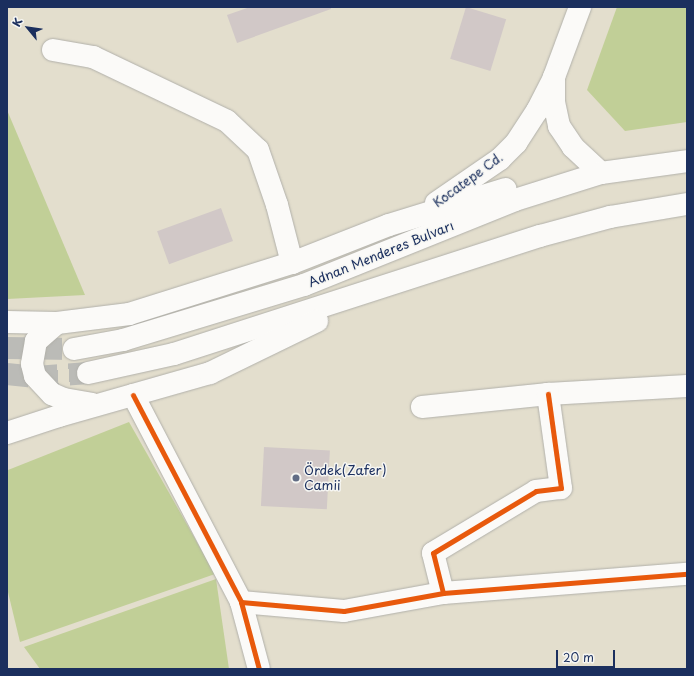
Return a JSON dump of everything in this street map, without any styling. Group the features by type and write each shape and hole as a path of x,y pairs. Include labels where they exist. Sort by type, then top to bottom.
{"main road":[{"name":"Kocatepe Cd.","path":"415,217 500,159 516,143 537,111 554,76 580,7"},
{"path":"53,50 93,57 227,121 258,150 277,205 292,263"},
{"name":"Kocatepe Cd.","path":"554,76 554,102 559,126 573,148 601,173"},
{"name":"Adnan Menderes Bulvarı","path":"74,349 123,340 304,285 487,210 551,188 601,173 687,161"},
{"path":"7,322 57,323 129,314 292,263 415,217 518,185 551,188"},
{"name":"Adnan Menderes Bulvarı","path":"88,373 174,354 386,287 540,236 610,217 687,204"},
{"path":"7,433 59,416 210,373 386,287"},
{"path":"57,323 36,341 32,364 36,376 52,394 64,399 97,405"},
{"path":"422,407 548,394 687,386"},
{"path":"443,593 433,552 536,491 561,488 548,394"},
{"path":"133,395 241,602 259,669"},
{"path":"241,602 344,610 443,593 687,574"}],"green space":[{"path":"617,7 687,7 687,122 625,131 587,90"},
{"path":"7,110 85,295 7,299"},
{"path":"129,422 215,574 20,642 7,588 8,470"},
{"path":"216,579 229,669 40,669 24,647"}],"building":[{"path":"250,7 331,7 331,9 237,43 227,15"},
{"path":"466,7 506,19 490,71 450,59"},
{"path":"221,208 233,241 169,264 157,231"},
{"name":"Ördek(Zafer) Camii","path":"264,447 330,450 327,509 261,506"}],"tunnel":[{"path":"7,348 74,349"},
{"path":"7,374 36,377 88,373"}],"cycle path":[{"path":"443,593 433,553 536,491 561,488 548,394"},
{"path":"133,395 241,602 259,669"},
{"path":"241,602 344,611 443,593 687,574"}],"place":[{"name":"Ördek(Zafer) Camii","path":"296,478"}]}
